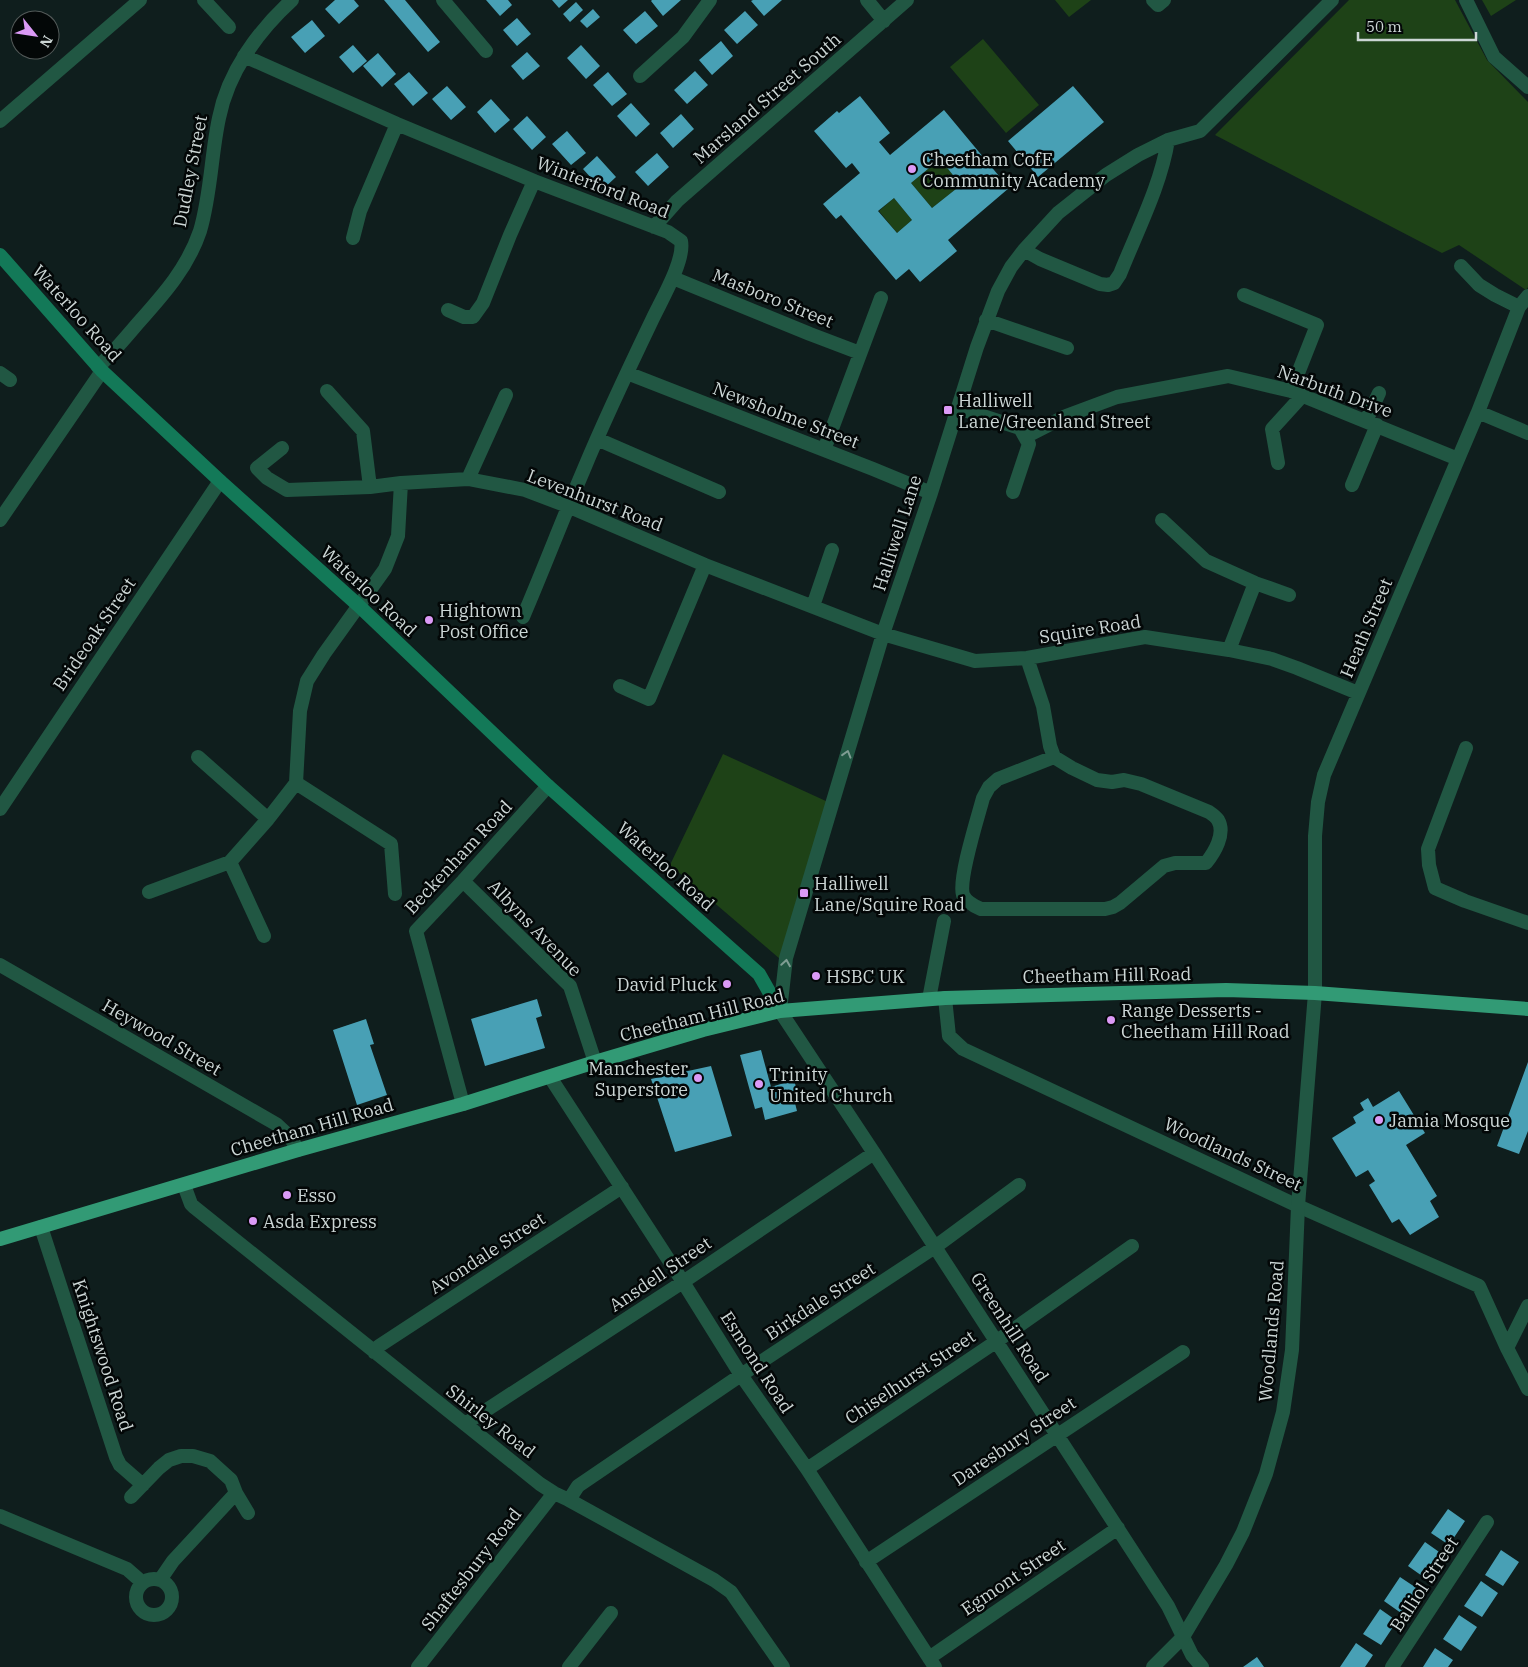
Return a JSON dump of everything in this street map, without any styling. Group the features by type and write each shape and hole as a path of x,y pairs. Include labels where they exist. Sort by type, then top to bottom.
{"highway":[{"name":"Cheetham Hill Road","path":"0,1239 298,1150 463,1104 703,1030 780,1011 945,998 1226,990 1315,993 1528,1009"}],"main road":[{"name":"Waterloo Road","path":"0,255 100,369 358,605 548,786 759,974 780,1011"}],"street":[{"path":"0,121 140,0"},
{"path":"204,0 229,27"},
{"path":"442,0 486,51"},
{"path":"640,76 683,37 710,0"},
{"path":"867,0 884,21"},
{"name":"Marsland Street South","path":"654,227 678,201 907,0"},
{"name":"Halliwell Lane","path":"780,1011 786,958 883,634 931,493 986,320 1011,267 1024,250 1058,214 1106,175 1138,154 1168,140 1200,131 1332,0"},
{"path":"1466,0 1494,56 1528,88"},
{"name":"Dudley Street","path":"0,520 100,369 163,296 182,269 200,230 219,117 232,80 244,56 263,28 284,3"},
{"name":"Winterford Road","path":"244,56 397,124 534,181 668,232 680,240 681,253 673,278 597,439 524,617"},
{"path":"353,238 360,211 397,124"},
{"path":"1024,250 1040,260 1100,284 1108,285 1114,283 1120,274 1156,187 1165,160 1168,140"},
{"path":"448,310 473,317 479,311 534,181"},
{"path":"1461,266 1479,286 1521,306 1528,324"},
{"name":"Masboro Street","path":"673,278 860,353"},
{"path":"1244,295 1317,325 1297,394 1272,429 1278,464"},
{"path":"824,450 881,298"},
{"name":"Heath Street","path":"1315,993 1315,836 1318,802 1324,775 1521,306"},
{"path":"986,320 1067,348"},
{"name":"Newsholme Street","path":"627,373 931,493"},
{"name":"Narbuth Drive","path":"1025,438 1066,416 1117,397 1228,376 1297,394 1458,459"},
{"path":"327,391 363,431 370,487"},
{"path":"1352,486 1379,393"},
{"path":"468,479 506,395"},
{"path":"958,408 1020,428 1029,444 1013,492"},
{"path":"1478,412 1528,432"},
{"path":"597,439 719,492"},
{"name":"Levenhurst Road","path":"282,448 257,468 267,478 287,490 370,487 401,482 468,479 525,490 883,634"},
{"name":"Brideoak Street","path":"0,808 220,480"},
{"path":"149,892 230,862 268,819 296,783 300,711 307,681 358,605 377,582 392,554 398,536 401,482"},
{"path":"1162,520 1206,561 1255,583 1289,595"},
{"path":"812,606 832,550"},
{"path":"620,686 649,699 705,564"},
{"path":"1229,650 1255,583"},
{"name":"Squire Road","path":"883,634 975,661 1027,658 1145,637 1229,650 1272,659 1358,693"},
{"path":"1027,658 1043,706 1054,758 1096,780 1112,782 1124,780 1141,784 1209,812 1218,819 1220,825 1220,838 1213,854 1206,863 1184,862 1164,866 1120,903 1105,909 981,909 972,905 964,897 962,888 963,873 983,798 989,787 998,779 1054,758"},
{"path":"1466,748 1428,849 1429,865 1436,888 1464,901 1528,923"},
{"path":"198,757 268,819"},
{"path":"296,783 391,844 396,894"},
{"name":"Beckenham Road","path":"463,1104 416,931 548,786"},
{"path":"230,862 264,936"},
{"name":"Albyns Avenue","path":"463,881 570,986 595,1062"},
{"path":"929,999 944,921"},
{"name":"Heywood Street","path":"0,965 276,1124 290,1137 298,1150"},
{"name":"Woodlands Road","path":"1153,1667 1184,1637 1243,1532 1258,1498 1283,1412 1292,1350 1298,1206 1315,993"},
{"name":"Woodlands Street","path":"945,998 949,1036 963,1049 1298,1206 1479,1286 1528,1389"},
{"name":"Greenhill Road","path":"780,1011 874,1152 1118,1528 1168,1606 1192,1655 1202,1667"},
{"name":"Esmond Road","path":"550,1077 741,1375 806,1469 932,1662"},
{"name":"Ansdell Street","path":"465,1424 683,1282 874,1152"},
{"name":"Shirley Road","path":"184,1185 194,1207 374,1352 554,1493 714,1580 732,1592 784,1667"},
{"name":"Birkdale Street","path":"569,1500 578,1486 741,1375 935,1247 1019,1185"},
{"name":"Avondale Street","path":"374,1352 379,1346 622,1187"},
{"name":"Knightswood Road","path":"41,1227 116,1457 120,1465 143,1485"},
{"name":"Chiselhurst Street","path":"806,1469 997,1341 1132,1246"},
{"path":"1507,1348 1528,1306"},
{"name":"Daresbury Street","path":"866,1562 1183,1352"},
{"path":"131,1497 169,1460 181,1456 193,1456 210,1461 231,1480 236,1493 248,1513"},
{"path":"160,1580 173,1561 236,1493"},
{"name":"Shaftesbury Road","path":"418,1667 554,1493"},
{"path":"0,1516 127,1569 143,1583"},
{"name":"Balliol Street","path":"1392,1667 1487,1522"},
{"name":"Egmont Street","path":"932,1662 1118,1528"},
{"path":"148,1580 160,1580 169,1587 173,1598 168,1609 158,1615 146,1614 138,1605 136,1593 143,1583 148,1580"},
{"path":"569,1667 611,1613"}],"green space":[{"path":"1055,0 1091,0 1069,17"},
{"path":"1349,0 1455,0 1487,60 1528,102 1528,287 1526,290 1459,245 1442,253 1215,135"},
{"path":"1482,0 1516,0 1491,16"},
{"path":"983,39 1039,105 1006,133 950,67"},
{"path":"940,159 961,185 932,208 911,183"},
{"path":"894,198 912,220 897,233 879,211"},
{"path":"723,754 828,802 780,959 670,865"}],"building":[{"path":"335,0 354,0 359,6 339,24 325,9"},
{"path":"384,0 405,0 440,42 428,52"},
{"path":"486,0 508,0 512,5 500,16"},
{"path":"552,0 568,0 559,8"},
{"path":"652,0 681,0 663,16"},
{"path":"782,0 764,16 751,1"},
{"path":"576,2 583,10 570,22 563,14"},
{"path":"593,9 600,17 587,28 580,21"},
{"path":"645,11 658,26 636,44 623,30"},
{"path":"745,11 758,25 737,44 724,30"},
{"path":"517,18 531,34 517,46 503,30"},
{"path":"312,20 325,36 305,53 291,37"},
{"path":"721,41 733,56 712,75 699,60"},
{"path":"353,45 367,61 353,73 339,57"},
{"path":"581,45 600,66 586,79 567,58"},
{"path":"527,52 540,66 523,80 511,66"},
{"path":"378,53 396,74 382,87 363,66"},
{"path":"695,71 708,85 687,104 674,90"},
{"path":"409,72 428,93 413,106 394,84"},
{"path":"608,72 627,94 612,106 593,85"},
{"path":"447,86 466,107 451,120 432,99"},
{"path":"1073,86 1104,122 1038,177 1008,141"},
{"path":"860,96 890,133 879,142 890,155 944,110 1009,188 948,240 957,251 920,282 909,269 896,280 841,215 836,219 823,204 860,173 852,163 846,168 814,131 837,111 839,113","holes":["940,159 961,185 932,208 911,183","894,198 912,220 897,233 878,211"]},
{"path":"491,99 510,120 495,133 477,112"},
{"path":"631,103 650,124 636,137 617,116"},
{"path":"681,114 694,129 673,148 660,133"},
{"path":"527,116 546,137 532,150 513,129"},
{"path":"567,131 586,153 571,165 552,144"},
{"path":"657,153 669,167 648,186 635,172"},
{"path":"597,156 616,177 602,190 583,169"},
{"path":"537,999 542,1016 536,1018 545,1048 485,1066 471,1019"},
{"path":"366,1019 374,1044 370,1045 387,1095 357,1105 333,1030"},
{"name":"Trinity United Church","path":"761,1050 771,1087 794,1080 799,1097 794,1099 797,1111 765,1120 762,1107 755,1109 740,1055"},
{"path":"1528,1062 1528,1131 1519,1154 1497,1146"},
{"path":"711,1066 732,1136 675,1152 651,1079"},
{"path":"1399,1091 1425,1133 1406,1145 1437,1196 1430,1201 1439,1217 1410,1235 1399,1219 1392,1223 1369,1185 1375,1181 1368,1170 1356,1177 1332,1138 1356,1123 1353,1117 1364,1110 1360,1103 1368,1098 1373,1107"},
{"path":"1448,1509 1465,1521 1449,1545 1431,1533"},
{"path":"1425,1542 1442,1554 1425,1578 1408,1566"},
{"path":"1501,1550 1519,1562 1503,1586 1485,1575"},
{"path":"1400,1577 1418,1589 1401,1613 1384,1601"},
{"path":"1481,1581 1498,1593 1482,1617 1464,1606"},
{"path":"1380,1609 1397,1621 1381,1645 1363,1634"},
{"path":"1459,1615 1477,1627 1461,1651 1443,1639"},
{"path":"1356,1643 1373,1655 1365,1667 1340,1667"},
{"path":"1435,1648 1453,1660 1448,1667 1423,1667"},
{"path":"1257,1657 1264,1667 1243,1667"}],"place":[{"name":"Cheetham CofE Community Academy","path":"912,169"},
{"name":"Halliwell Lane/Greenland Street","path":"948,410"},
{"name":"Hightown Post Office","path":"429,620"},
{"name":"Halliwell Lane/Squire Road","path":"804,893"},
{"name":"HSBC UK","path":"816,976"},
{"name":"David Pluck","path":"727,984"},
{"name":"Range Desserts - Cheetham Hill Road","path":"1111,1020"},
{"name":"Manchester Superstore","path":"698,1078"},
{"name":"Trinity United Church","path":"759,1084"},
{"name":"Jamia Mosque","path":"1379,1120"},
{"name":"Esso","path":"287,1195"},
{"name":"Asda Express","path":"253,1221"}]}
